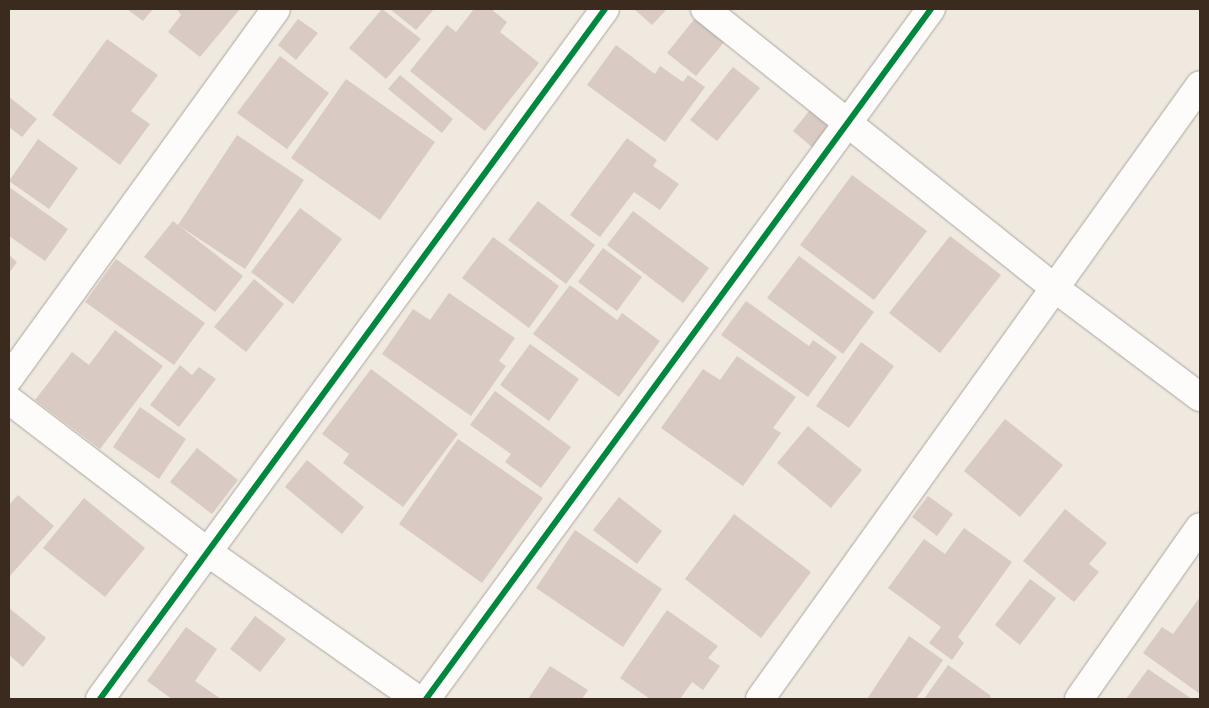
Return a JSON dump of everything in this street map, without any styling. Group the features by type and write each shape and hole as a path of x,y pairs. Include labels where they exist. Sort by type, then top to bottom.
{"street":[{"path":"9,378 276,9"},
{"path":"100,699 209,553 498,149 605,9"},
{"path":"706,9 1056,289 1200,397"},
{"path":"426,699 931,9"},
{"path":"760,699 1056,289 1200,85"},
{"path":"9,400 209,553 417,699"},
{"path":"1079,699 1200,527"}],"building":[{"path":"127,9 153,9 143,21"},
{"path":"177,9 240,9 200,57 168,32 181,15"},
{"path":"382,9 421,39 386,79 349,48"},
{"path":"390,9 434,9 416,30"},
{"path":"474,9 491,9 507,22 500,32 539,63 485,131 410,71 447,25 456,32"},
{"path":"634,9 667,9 652,25"},
{"path":"696,17 725,41 696,76 667,53"},
{"path":"298,19 318,33 296,60 278,45"},
{"path":"107,39 158,75 131,111 150,124 120,165 52,115"},
{"path":"616,45 655,74 660,66 683,82 688,75 705,87 665,142 587,85"},
{"path":"280,56 329,93 287,149 237,113"},
{"path":"733,67 760,88 717,141 690,120"},
{"path":"400,75 453,119 442,133 388,89"},
{"path":"346,79 435,142 380,220 291,158"},
{"path":"9,97 37,119 22,137 9,127"},
{"path":"810,110 830,127 813,148 793,131"},
{"path":"237,135 304,180 245,269 178,225"},
{"path":"627,138 657,160 653,166 679,184 660,210 634,192 600,237 570,215"},
{"path":"38,139 78,168 49,209 9,181"},
{"path":"852,175 927,231 874,300 800,245"},
{"path":"9,187 68,229 45,261 9,236"},
{"path":"538,201 595,245 566,284 508,240"},
{"path":"300,208 342,239 293,304 251,272"},
{"path":"633,211 709,268 683,303 607,245"},
{"path":"173,221 243,276 215,312 144,257"},
{"path":"950,236 1001,275 940,353 889,313"},
{"path":"493,237 559,286 529,328 462,278"},
{"path":"603,248 642,277 617,311 578,282"},
{"path":"9,255 17,262 9,273"},
{"path":"799,256 874,312 843,354 767,298"},
{"path":"116,259 205,323 174,365 85,302"},
{"path":"254,279 284,304 246,352 214,327"},
{"path":"570,285 617,320 622,313 660,341 619,397 533,334"},
{"path":"449,293 515,338 499,361 506,366 471,416 382,354 413,309 430,320"},
{"path":"746,301 809,346 813,340 837,357 808,397 721,335"},
{"path":"115,330 163,366 100,449 35,400 72,352 89,365"},
{"path":"861,342 894,366 849,428 816,406"},
{"path":"530,344 579,379 549,421 500,385"},
{"path":"737,356 796,397 773,428 781,433 743,486 661,428 703,369 720,380"},
{"path":"180,365 192,375 199,367 216,379 179,427 150,405"},
{"path":"371,369 458,434 403,507 343,463 349,454 322,434"},
{"path":"495,391 571,447 541,488 505,462 511,454 470,425"},
{"path":"140,407 186,439 159,479 113,447"},
{"path":"1005,419 1063,465 1020,517 964,471"},
{"path":"808,426 862,470 831,508 777,463"},
{"path":"458,439 543,498 482,583 399,524"},
{"path":"197,448 238,480 212,514 170,482"},
{"path":"307,460 364,507 342,534 285,487"},
{"path":"18,495 54,526 9,577 9,505"},
{"path":"928,496 953,514 937,536 912,517"},
{"path":"619,497 662,531 637,564 593,530"},
{"path":"84,498 145,548 105,597 43,548"},
{"path":"1065,509 1107,543 1089,564 1099,572 1074,602 1023,561"},
{"path":"734,514 811,572 761,638 685,579"},
{"path":"964,528 1012,562 958,637 964,643 952,660 929,643 941,627 888,588 924,539 945,554"},
{"path":"575,530 662,589 623,647 536,588"},
{"path":"1030,579 1056,598 1020,645 995,625"},
{"path":"1200,597 1200,694 1143,653 1162,627 1173,634"},
{"path":"9,608 46,638 23,667 9,655"},
{"path":"667,610 718,646 708,658 720,666 703,690 692,682 680,699 650,699 620,678"},
{"path":"255,616 286,639 260,672 230,649"},
{"path":"186,627 217,649 195,681 221,699 172,699 147,681"},
{"path":"909,636 943,660 916,699 867,699"},
{"path":"948,665 991,696 989,699 924,699"},
{"path":"550,666 588,690 582,699 528,699"},
{"path":"1148,669 1192,699 1126,699"}],"cycle path":[{"path":"100,699 605,9"},
{"path":"426,699 931,9"}]}
